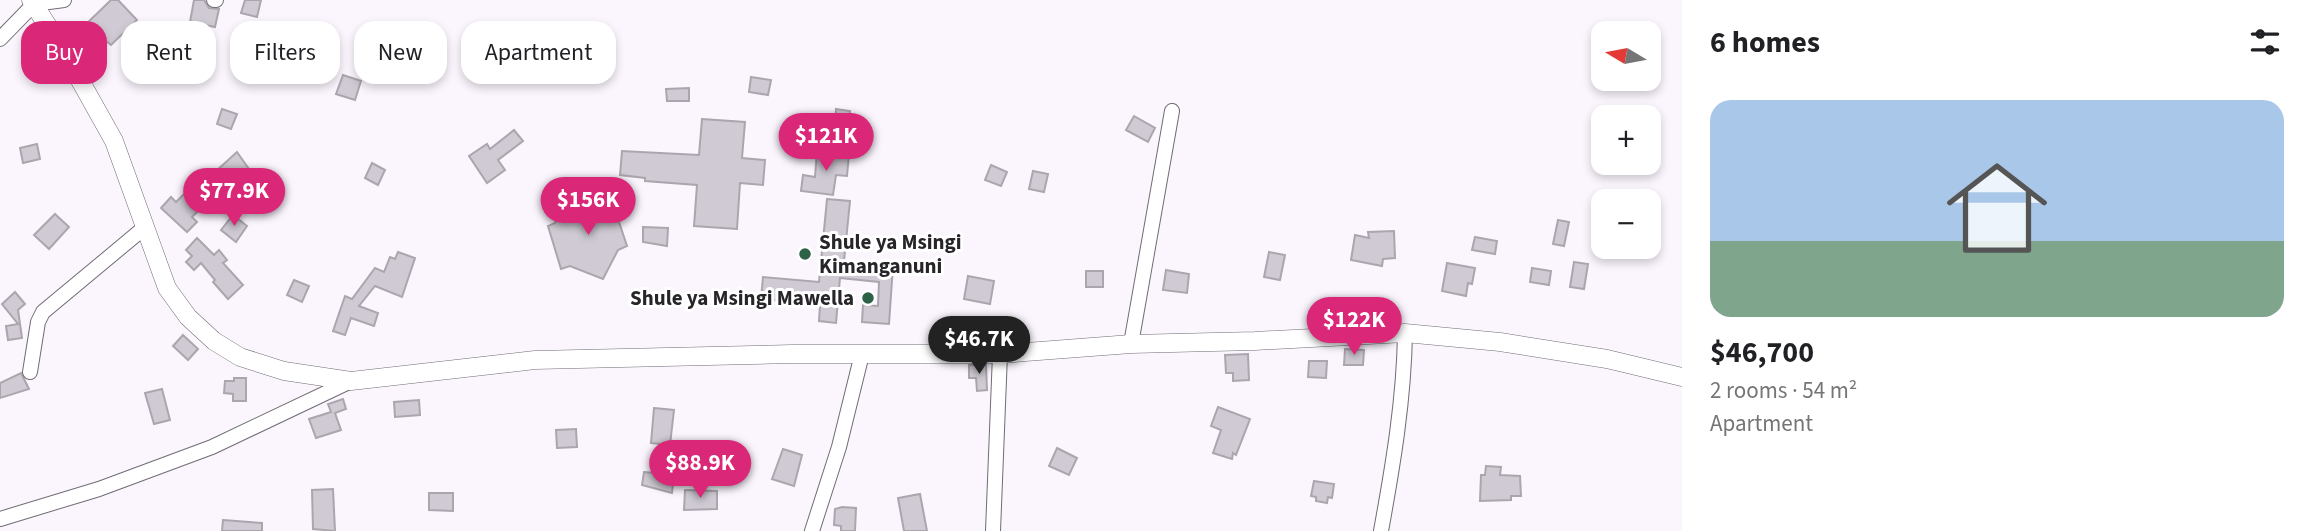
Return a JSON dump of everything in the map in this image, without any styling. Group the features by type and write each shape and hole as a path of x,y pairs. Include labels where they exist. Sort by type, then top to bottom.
{"street":[{"path":"0,39 33,2 64,0"},
{"path":"33,2 80,77 114,141 167,288 188,317 214,341 240,357 284,371 351,381 536,360 1000,354 1130,344 1255,341 1405,332 1500,342 1606,359 1682,377"},
{"path":"1130,344 1172,111"},
{"path":"30,372 35,335 43,312 144,228"},
{"path":"1381,531 1395,452 1404,372 1405,332"},
{"path":"813,531 839,447 862,354"},
{"path":"993,531 1000,354"},
{"path":"0,519 99,489 212,447 351,381"}],"building":[{"path":"111,0 118,0 137,20 121,21 121,35 111,45 107,42 107,21 89,21"},
{"path":"194,0 204,0 209,8 219,9 216,22 190,21"},
{"path":"245,0 261,0 257,17 241,13"},
{"path":"343,75 354,79 354,84 360,84 355,100 336,94"},
{"path":"751,77 771,80 768,95 749,92"},
{"path":"689,88 689,101 667,101 666,89"},
{"path":"222,109 237,114 231,129 217,124"},
{"path":"836,109 850,111 848,131 835,130"},
{"path":"1134,116 1155,128 1148,142 1126,130"},
{"path":"702,119 745,122 742,158 765,160 763,185 740,183 737,229 694,226 697,185 645,181 645,178 620,175 622,151 699,155"},
{"path":"514,130 523,141 498,160 505,170 487,183 469,156 487,144 490,149"},
{"path":"37,144 40,159 23,163 20,148"},
{"path":"817,151 849,154 847,176 836,175 833,195 801,191 803,175 815,177"},
{"path":"237,152 256,179 246,188 233,173 192,217 197,222 187,232 161,208 171,197 176,202 195,183 198,185 204,182"},
{"path":"372,163 385,170 378,185 365,178"},
{"path":"991,165 1007,172 1001,186 985,180"},
{"path":"1033,171 1048,174 1044,192 1029,189"},
{"path":"590,198 601,205 612,201 627,246 618,250 603,279 570,266 561,269 548,226 555,223 562,209"},
{"path":"827,199 850,201 844,261 893,266 889,324 862,322 863,305 878,306 879,282 840,278 836,323 819,321 820,305 761,299 763,277 819,282"},
{"path":"55,214 69,227 49,249 34,235"},
{"path":"233,215 247,226 236,242 221,230"},
{"path":"1558,220 1569,222 1564,246 1553,244"},
{"path":"643,227 668,228 667,246 643,242"},
{"path":"1394,231 1395,258 1383,259 1382,266 1351,260 1355,235 1369,238 1368,232"},
{"path":"1475,237 1497,241 1495,254 1472,250"},
{"path":"197,238 214,255 219,250 227,260 223,263 243,285 228,299 201,263 194,270 186,262 192,256 186,250"},
{"path":"398,252 415,258 402,297 375,286 359,306 378,313 374,326 351,318 345,335 333,331 345,296 352,299 375,268 384,272 390,257 395,259"},
{"path":"1269,252 1285,255 1280,280 1264,277"},
{"path":"1574,262 1588,264 1584,289 1570,287"},
{"path":"1447,263 1475,268 1466,296 1442,291"},
{"path":"1532,268 1551,271 1549,285 1530,282"},
{"path":"1166,270 1189,274 1187,293 1163,290"},
{"path":"1086,271 1103,271 1103,287 1086,287"},
{"path":"968,276 994,281 990,304 964,299"},
{"path":"294,280 309,286 302,302 287,295"},
{"path":"15,292 25,304 18,310 22,338 8,340 6,326 18,324 2,304"},
{"path":"183,335 198,349 188,360 173,346"},
{"path":"1345,349 1364,350 1363,365 1344,365"},
{"path":"1248,354 1249,380 1233,381 1233,373 1226,373 1225,355"},
{"path":"1309,361 1327,361 1326,378 1308,377"},
{"path":"969,365 986,365 987,390 977,391 976,378 969,378"},
{"path":"21,373 29,389 0,398 0,383"},
{"path":"234,378 246,378 246,401 233,401 233,394 224,393 225,381 234,381"},
{"path":"162,389 170,420 154,424 145,393"},
{"path":"343,399 346,409 335,413 341,430 316,438 309,419 331,412 328,404"},
{"path":"419,400 420,415 395,417 394,402"},
{"path":"1218,407 1250,419 1232,459 1213,453 1221,430 1211,426"},
{"path":"654,408 674,410 670,445 651,443"},
{"path":"576,429 577,447 557,448 556,430"},
{"path":"1057,448 1077,458 1069,475 1049,466"},
{"path":"783,449 802,455 794,486 772,479"},
{"path":"1486,466 1501,467 1500,475 1520,476 1521,496 1511,496 1511,500 1480,501 1481,475 1485,475"},
{"path":"644,472 674,475 672,493 642,485"},
{"path":"1314,481 1334,484 1332,498 1328,497 1327,503 1316,501 1316,497 1311,496"},
{"path":"333,489 335,531 313,529 312,490"},
{"path":"685,490 717,491 717,509 684,510"},
{"path":"429,493 453,493 453,511 429,510"},
{"path":"920,494 927,531 904,531 898,498"},
{"path":"856,508 855,531 841,531 841,526 834,525 835,509"},
{"path":"223,520 262,523 262,531 222,531"}],"place":[{"name":"Shule ya Msingi Kimanganuni","path":"805,254"},
{"name":"Shule ya Msingi Mawella","path":"868,298"}]}
